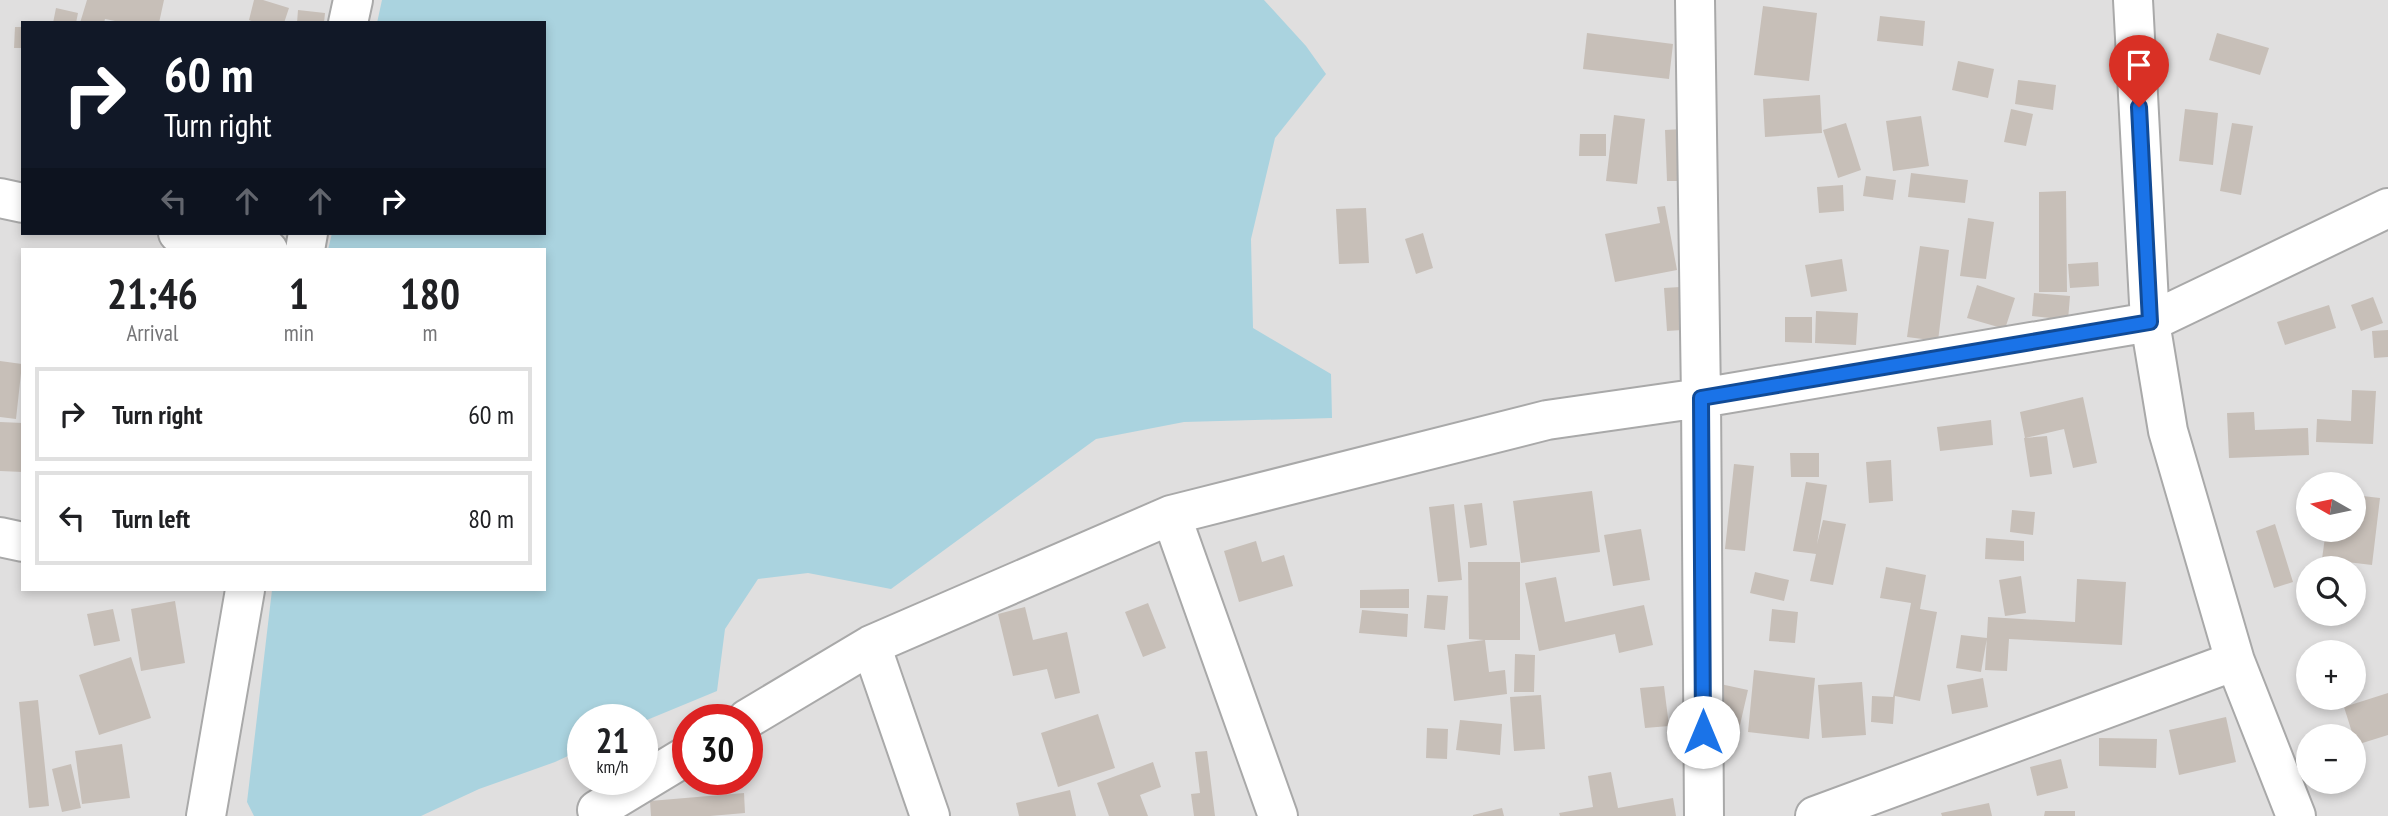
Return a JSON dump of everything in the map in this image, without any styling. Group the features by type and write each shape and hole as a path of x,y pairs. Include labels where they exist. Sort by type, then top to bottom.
{"street":[{"path":"348,21 353,0"},
{"path":"1695,0 1704,816"},
{"path":"2133,0 2150,322 2168,431 2235,660 2297,816"},
{"path":"0,198 21,203"},
{"path":"763,709 871,645 1171,514 1547,420 1701,398 2150,322 2388,208"},
{"path":"189,235 257,248"},
{"path":"1171,514 1278,816"},
{"path":"0,537 21,542"},
{"path":"206,816 245,591"},
{"path":"871,645 930,816"},
{"path":"1815,816 2235,660"},
{"path":"599,816 597,810 672,765"}],"shaded area":[{"path":"0,0 2388,0 2388,816 0,816"}],"water":[{"path":"382,0 1264,0 1306,46 1326,74 1275,138 1251,239 1253,328 1331,374 1332,418 1184,422 1096,439 891,589 808,573 758,579 725,629 717,691 686,704 672,704 672,710 658,715 658,704 567,704 567,756 479,789 421,816 254,816 247,802 272,591 546,591 546,248 328,248 332,235 546,235 546,21 377,21"}],"building":[{"path":"87,0 164,0 159,21 81,21"},
{"path":"254,0 289,8 285,21 249,20"},
{"path":"1763,6 1817,13 1809,81 1754,75"},
{"path":"56,8 78,13 76,21 53,21"},
{"path":"298,10 325,13 324,21 297,21"},
{"path":"1880,16 1925,21 1923,46 1877,41"},
{"path":"15,27 21,27 21,48 14,48"},
{"path":"1587,33 1673,44 1669,79 1583,69"},
{"path":"2217,33 2269,48 2260,75 2209,60"},
{"path":"1958,61 1994,69 1988,98 1952,90"},
{"path":"2018,80 2056,85 2053,110 2015,104"},
{"path":"1820,95 1822,133 1765,137 1763,99"},
{"path":"2011,109 2033,114 2026,146 2004,142"},
{"path":"2185,109 2218,113 2213,165 2179,161"},
{"path":"1614,115 1645,119 1637,184 1606,181"},
{"path":"1921,116 1929,166 1893,171 1886,121"},
{"path":"1846,123 1861,170 1838,178 1823,130"},
{"path":"2232,123 2253,126 2241,195 2220,191"},
{"path":"1683,129 1685,181 1667,181 1665,130"},
{"path":"1580,134 1606,134 1606,156 1579,156"},
{"path":"1911,173 1968,180 1965,203 1908,197"},
{"path":"1866,176 1896,180 1893,200 1863,196"},
{"path":"1843,185 1844,211 1819,213 1817,187"},
{"path":"2066,191 2067,292 2039,292 2039,192"},
{"path":"1665,206 1677,270 1615,282 1605,234 1660,223 1657,207"},
{"path":"1366,208 1369,263 1339,264 1336,209"},
{"path":"1968,218 1994,222 1986,279 1960,276"},
{"path":"1423,233 1433,268 1416,274 1405,239"},
{"path":"1920,246 1949,250 1938,341 1907,337"},
{"path":"1842,259 1847,291 1811,297 1805,265"},
{"path":"2098,262 2099,286 2070,288 2068,264"},
{"path":"1977,285 2015,298 2005,329 1967,318"},
{"path":"1680,287 1682,330 1667,331 1664,288"},
{"path":"2034,293 2070,296 2068,320 2032,316"},
{"path":"2373,297 2383,323 2361,331 2351,305"},
{"path":"2329,305 2336,328 2285,345 2277,322"},
{"path":"1816,311 1858,313 1856,345 1815,343"},
{"path":"1785,317 1812,317 1812,343 1785,342"},
{"path":"2388,330 2388,357 2374,358 2372,331"},
{"path":"0,361 21,364 16,419 0,417"},
{"path":"2352,390 2376,391 2373,444 2316,442 2317,419 2351,421"},
{"path":"2083,397 2097,463 2073,468 2064,429 2025,438 2020,412"},
{"path":"2254,412 2255,430 2308,428 2309,455 2229,458 2227,413"},
{"path":"1991,420 1993,445 1940,451 1937,427"},
{"path":"0,422 21,423 21,472 0,471"},
{"path":"2047,436 2052,474 2030,477 2024,438"},
{"path":"1790,453 1819,453 1819,477 1791,477"},
{"path":"1891,460 1893,501 1869,503 1866,462"},
{"path":"1734,464 1754,466 1745,551 1725,549"},
{"path":"1806,482 1827,485 1817,544 1823,520 1846,524 1833,585 1810,581 1816,554 1793,551"},
{"path":"1592,491 1600,552 1521,563 1513,501"},
{"path":"2366,496 2380,498 2372,565 2366,564 2366,556 2322,556 2324,542 2366,542"},
{"path":"1482,503 1487,545 1470,548 1464,505"},
{"path":"1454,504 1462,580 1438,582 1429,507"},
{"path":"2012,510 2035,512 2033,535 2010,532"},
{"path":"2275,524 2293,582 2274,588 2256,531"},
{"path":"1641,529 1650,580 1613,586 1604,535"},
{"path":"1986,538 2024,541 2024,561 1985,559"},
{"path":"1256,541 1262,562 1284,555 1293,586 1239,602 1224,551"},
{"path":"1468,562 1520,562 1520,640 1485,640 1489,672 1505,670 1507,694 1454,701 1447,645 1484,640 1469,639"},
{"path":"1886,567 1926,575 1920,609 1937,612 1920,701 1895,696 1893,724 1871,722 1872,696 1893,697 1911,603 1880,598"},
{"path":"1755,572 1789,580 1784,601 1750,593"},
{"path":"2021,576 2026,613 2005,616 1999,580"},
{"path":"1556,577 1565,622 1644,605 1653,645 1619,653 1615,634 1539,651 1525,583"},
{"path":"2077,579 2126,582 2122,645 2009,639 2007,671 1985,670 1988,617 2075,622"},
{"path":"1409,589 1409,608 1360,608 1360,590"},
{"path":"1427,595 1448,596 1445,630 1424,628"},
{"path":"175,601 185,663 141,671 131,609"},
{"path":"1148,603 1166,648 1143,657 1125,612"},
{"path":"1025,607 1033,640 1067,632 1080,693 1055,699 1047,669 1013,676 998,614"},
{"path":"113,609 120,641 94,646 87,614"},
{"path":"1772,609 1798,612 1795,643 1769,641"},
{"path":"1362,610 1408,614 1407,637 1359,633"},
{"path":"1961,635 1987,638 1981,672 1956,668"},
{"path":"1515,654 1535,655 1534,692 1514,692"},
{"path":"131,657 151,718 99,735 79,675"},
{"path":"1754,670 1815,678 1809,739 1748,732"},
{"path":"1983,678 1988,707 1952,714 1947,685"},
{"path":"1697,679 1748,690 1737,738 1687,727"},
{"path":"1862,682 1866,735 1822,738 1818,685"},
{"path":"1664,686 1669,726 1645,728 1640,688"},
{"path":"2388,693 2388,735 2366,742 2366,724 2349,724 2345,710 2366,710 2366,700"},
{"path":"1541,695 1545,749 1514,751 1510,697"},
{"path":"38,700 49,806 29,808 19,702"},
{"path":"1098,714 1115,768 1058,787 1041,733"},
{"path":"2226,717 2236,762 2179,775 2169,730"},
{"path":"1460,720 1502,724 1500,755 1456,750"},
{"path":"1427,728 1448,729 1447,759 1426,758"},
{"path":"2099,738 2157,739 2156,768 2099,766"},
{"path":"122,744 130,798 82,804 75,751"},
{"path":"1207,751 1215,816 1194,816 1191,794 1200,793 1195,752"},
{"path":"2061,759 2068,788 2037,796 2030,767"},
{"path":"1153,762 1161,787 1140,795 1148,816 1109,816 1097,783"},
{"path":"71,764 81,808 62,812 52,769"},
{"path":"1611,772 1618,808 1673,798 1676,816 1560,816 1559,813 1593,807 1588,776"},
{"path":"1070,790 1076,816 1019,816 1016,803"},
{"path":"744,795 745,813 651,816 650,801"},
{"path":"1989,803 1992,816 1942,816 1941,813"},
{"path":"1502,808 1504,816 1473,816 1473,815"},
{"path":"2045,811 2075,811 2075,816 2044,816"}],"route":[{"path":"1703,732 1701,398 2150,322 2139,107"}]}
